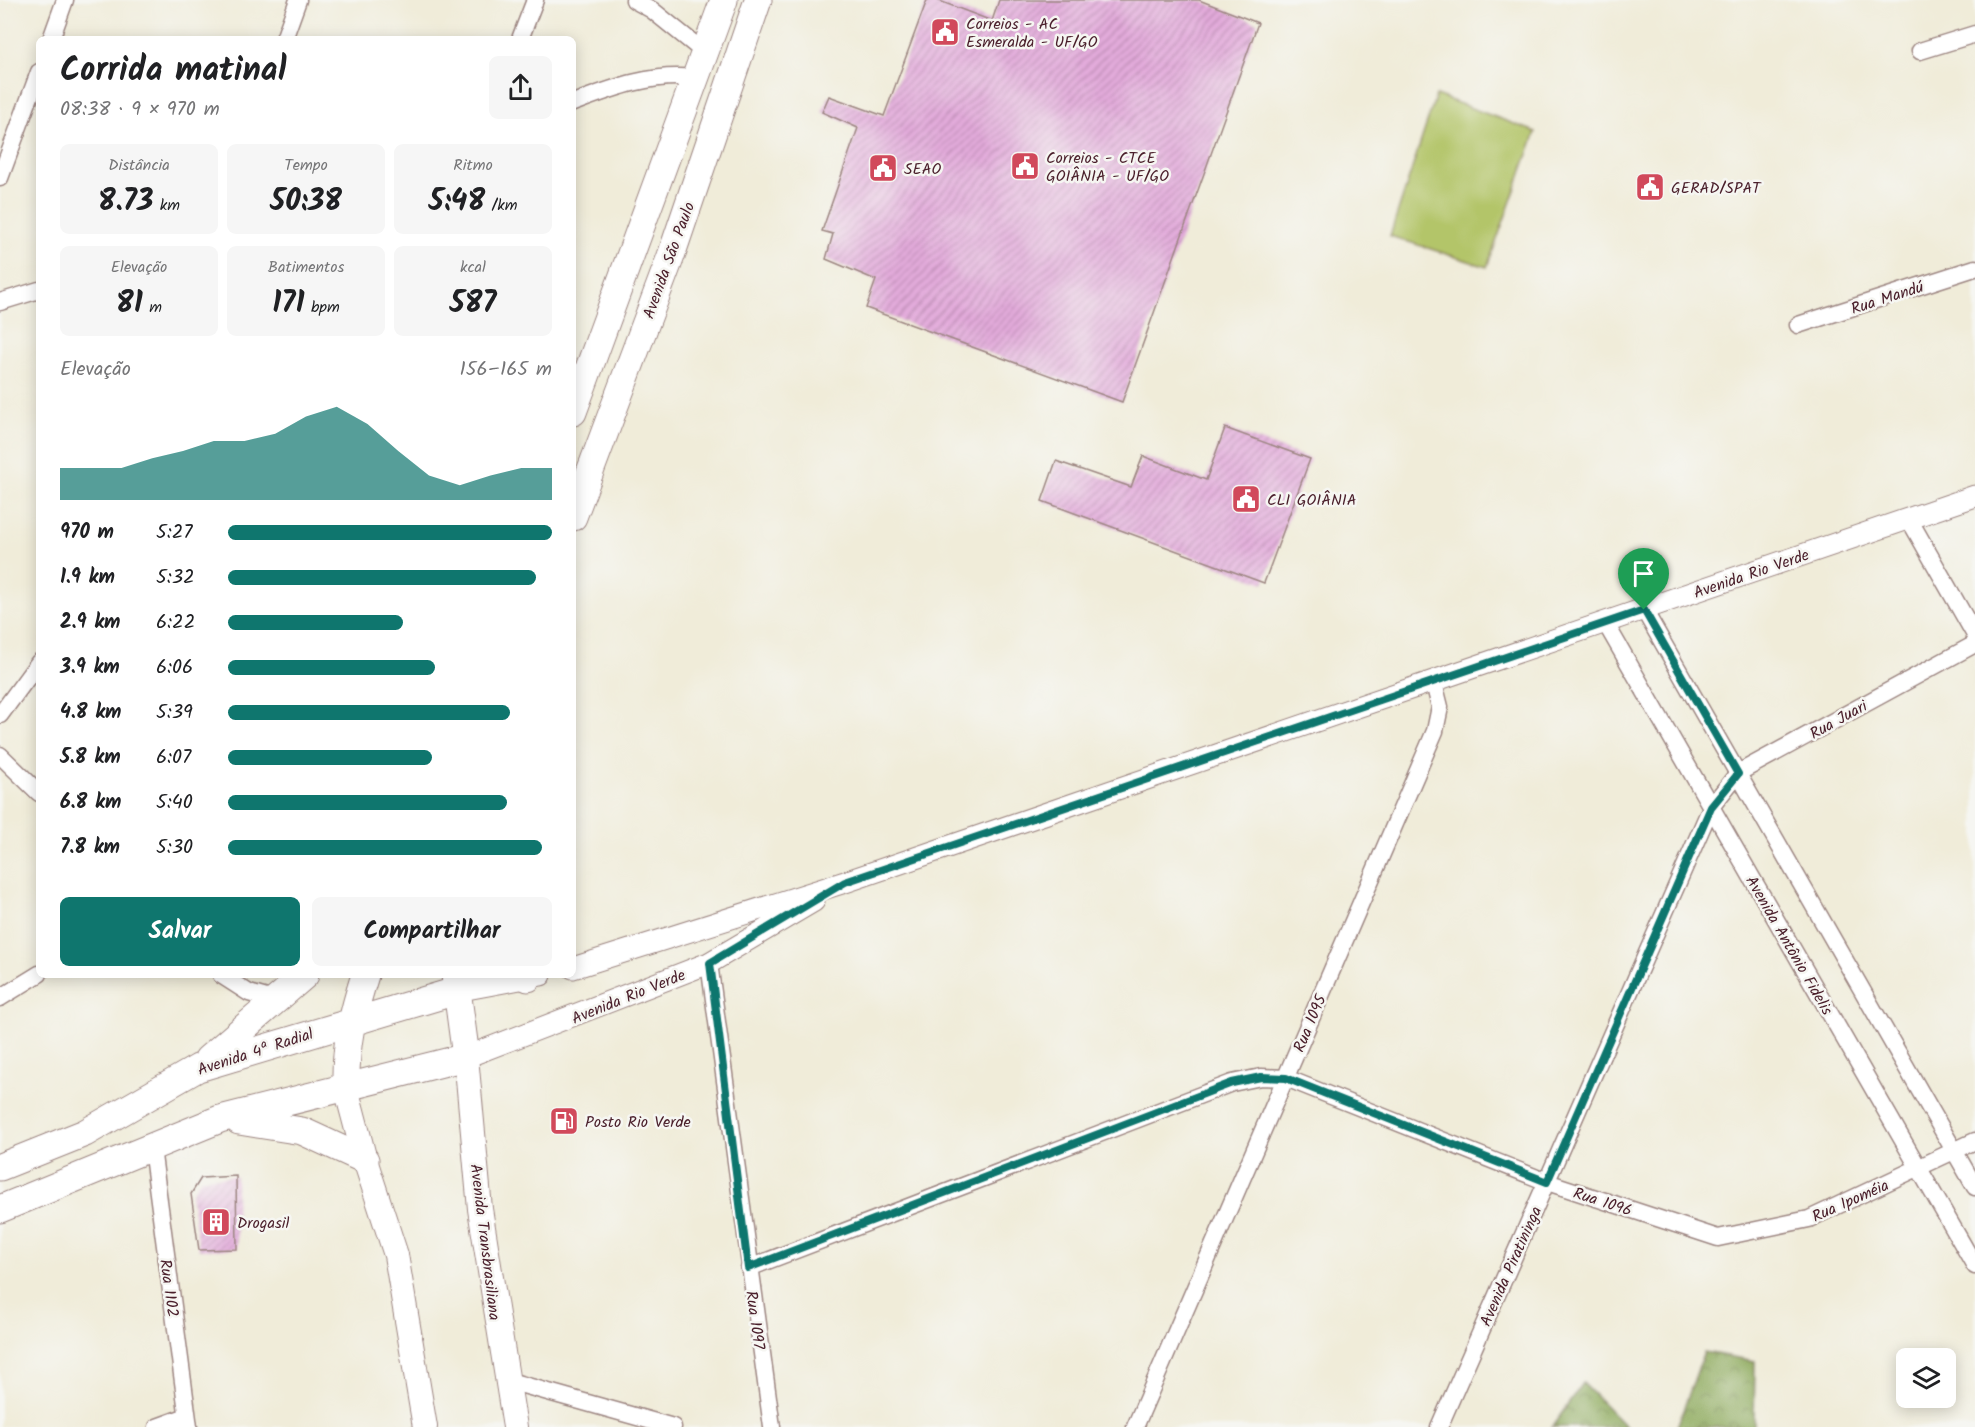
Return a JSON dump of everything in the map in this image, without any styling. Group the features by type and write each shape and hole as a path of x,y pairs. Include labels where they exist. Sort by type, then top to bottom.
{"main road":[{"path":"576,404 724,0"},
{"name":"Avenida São Paulo","path":"576,509 671,256 710,139 750,4"},
{"path":"704,52 716,76 710,139"},
{"path":"198,1068 302,978"},
{"path":"364,978 350,1022 346,1045 346,1088 365,1160 396,1255 425,1427"},
{"path":"0,1209 220,1119 466,1057 456,983"},
{"name":"Avenida 4ª Radial","path":"0,1167 85,1133 198,1068 350,1022 456,983"},
{"name":"Avenida Transbrasiliana","path":"466,1057 480,1209 496,1323 515,1427"},
{"path":"220,1119 302,1131 365,1160"}],"street":[{"path":"52,36 65,0"},
{"path":"285,36 298,0"},
{"path":"521,36 535,0"},
{"path":"634,0 652,10 704,52"},
{"path":"1920,51 1975,34"},
{"path":"576,102 637,81 663,76 694,78"},
{"path":"0,178 36,80"},
{"name":"Rua Mandú","path":"1798,326 1975,268"},
{"path":"0,302 36,291"},
{"name":"Avenida Rio Verde","path":"576,967 845,882 1434,683 1975,496"},
{"path":"1909,519 1975,635"},
{"path":"1644,610 1975,1187"},
{"name":"Avenida Antônio Fidelis","path":"1606,624 1975,1266"},
{"name":"Rua Juari","path":"1711,807 1738,774 1975,644"},
{"path":"0,715 36,666"},
{"name":"Rua 1095","path":"1135,1427 1435,731 1440,707 1434,683"},
{"path":"0,755 36,791"},
{"name":"Avenida Piratininga","path":"1439,1427 1711,807"},
{"name":"Avenida Rio Verde","path":"466,1057 710,963 845,882"},
{"name":"Rua 1097","path":"710,963 748,1268 772,1427"},
{"path":"0,998 36,976"},
{"path":"226,978 249,993 277,1001"},
{"path":"456,983 510,978"},
{"name":"Rua 1096","path":"748,1268 1232,1083 1261,1077 1286,1078 1547,1182 1718,1239"},
{"name":"Rua Ipoméia","path":"1718,1239 1809,1219 1918,1170 1975,1141"},
{"name":"Rua 1102","path":"152,1148 188,1422"},
{"path":"508,1382 673,1427"},
{"path":"157,1427 188,1422"}],"green space":[{"path":"1436,95 1536,132 1487,267 1390,236"},
{"path":"1704,1352 1755,1361 1754,1427 1677,1427"},
{"path":"1583,1383 1626,1427 1552,1427"}],"building":[{"name":"Correios - CTCE GOIÂNIA - UF/GO","path":"927,0 937,0 992,21 999,0 1199,0 1258,23 1122,402 866,308 876,280 826,259 833,234 822,231 858,128 822,112 829,96 884,116"},
{"path":"1225,428 1310,459 1264,583 1042,501 1056,461 1131,487 1143,456 1206,480"},
{"name":"Drogasil","path":"236,1176 237,1249 199,1250 191,1194 201,1178"}],"place":[{"name":"Correios - AC Esmeralda - UF/GO","path":"945,32"},
{"name":"Correios - CTCE GOIÂNIA - UF/GO","path":"1025,166"},
{"name":"SEAO","path":"883,168"},
{"name":"GERAD/SPAT","path":"1650,187"},
{"name":"CLI GOIÂNIA","path":"1246,499"},
{"name":"Posto Rio Verde","path":"564,1121"},
{"name":"Drogasil","path":"216,1222"}],"route":[{"path":"1644,610 1738,774 1711,807 1547,1182 1286,1078 1261,1077 1232,1083 748,1268 710,963 845,882 1644,610"}]}
